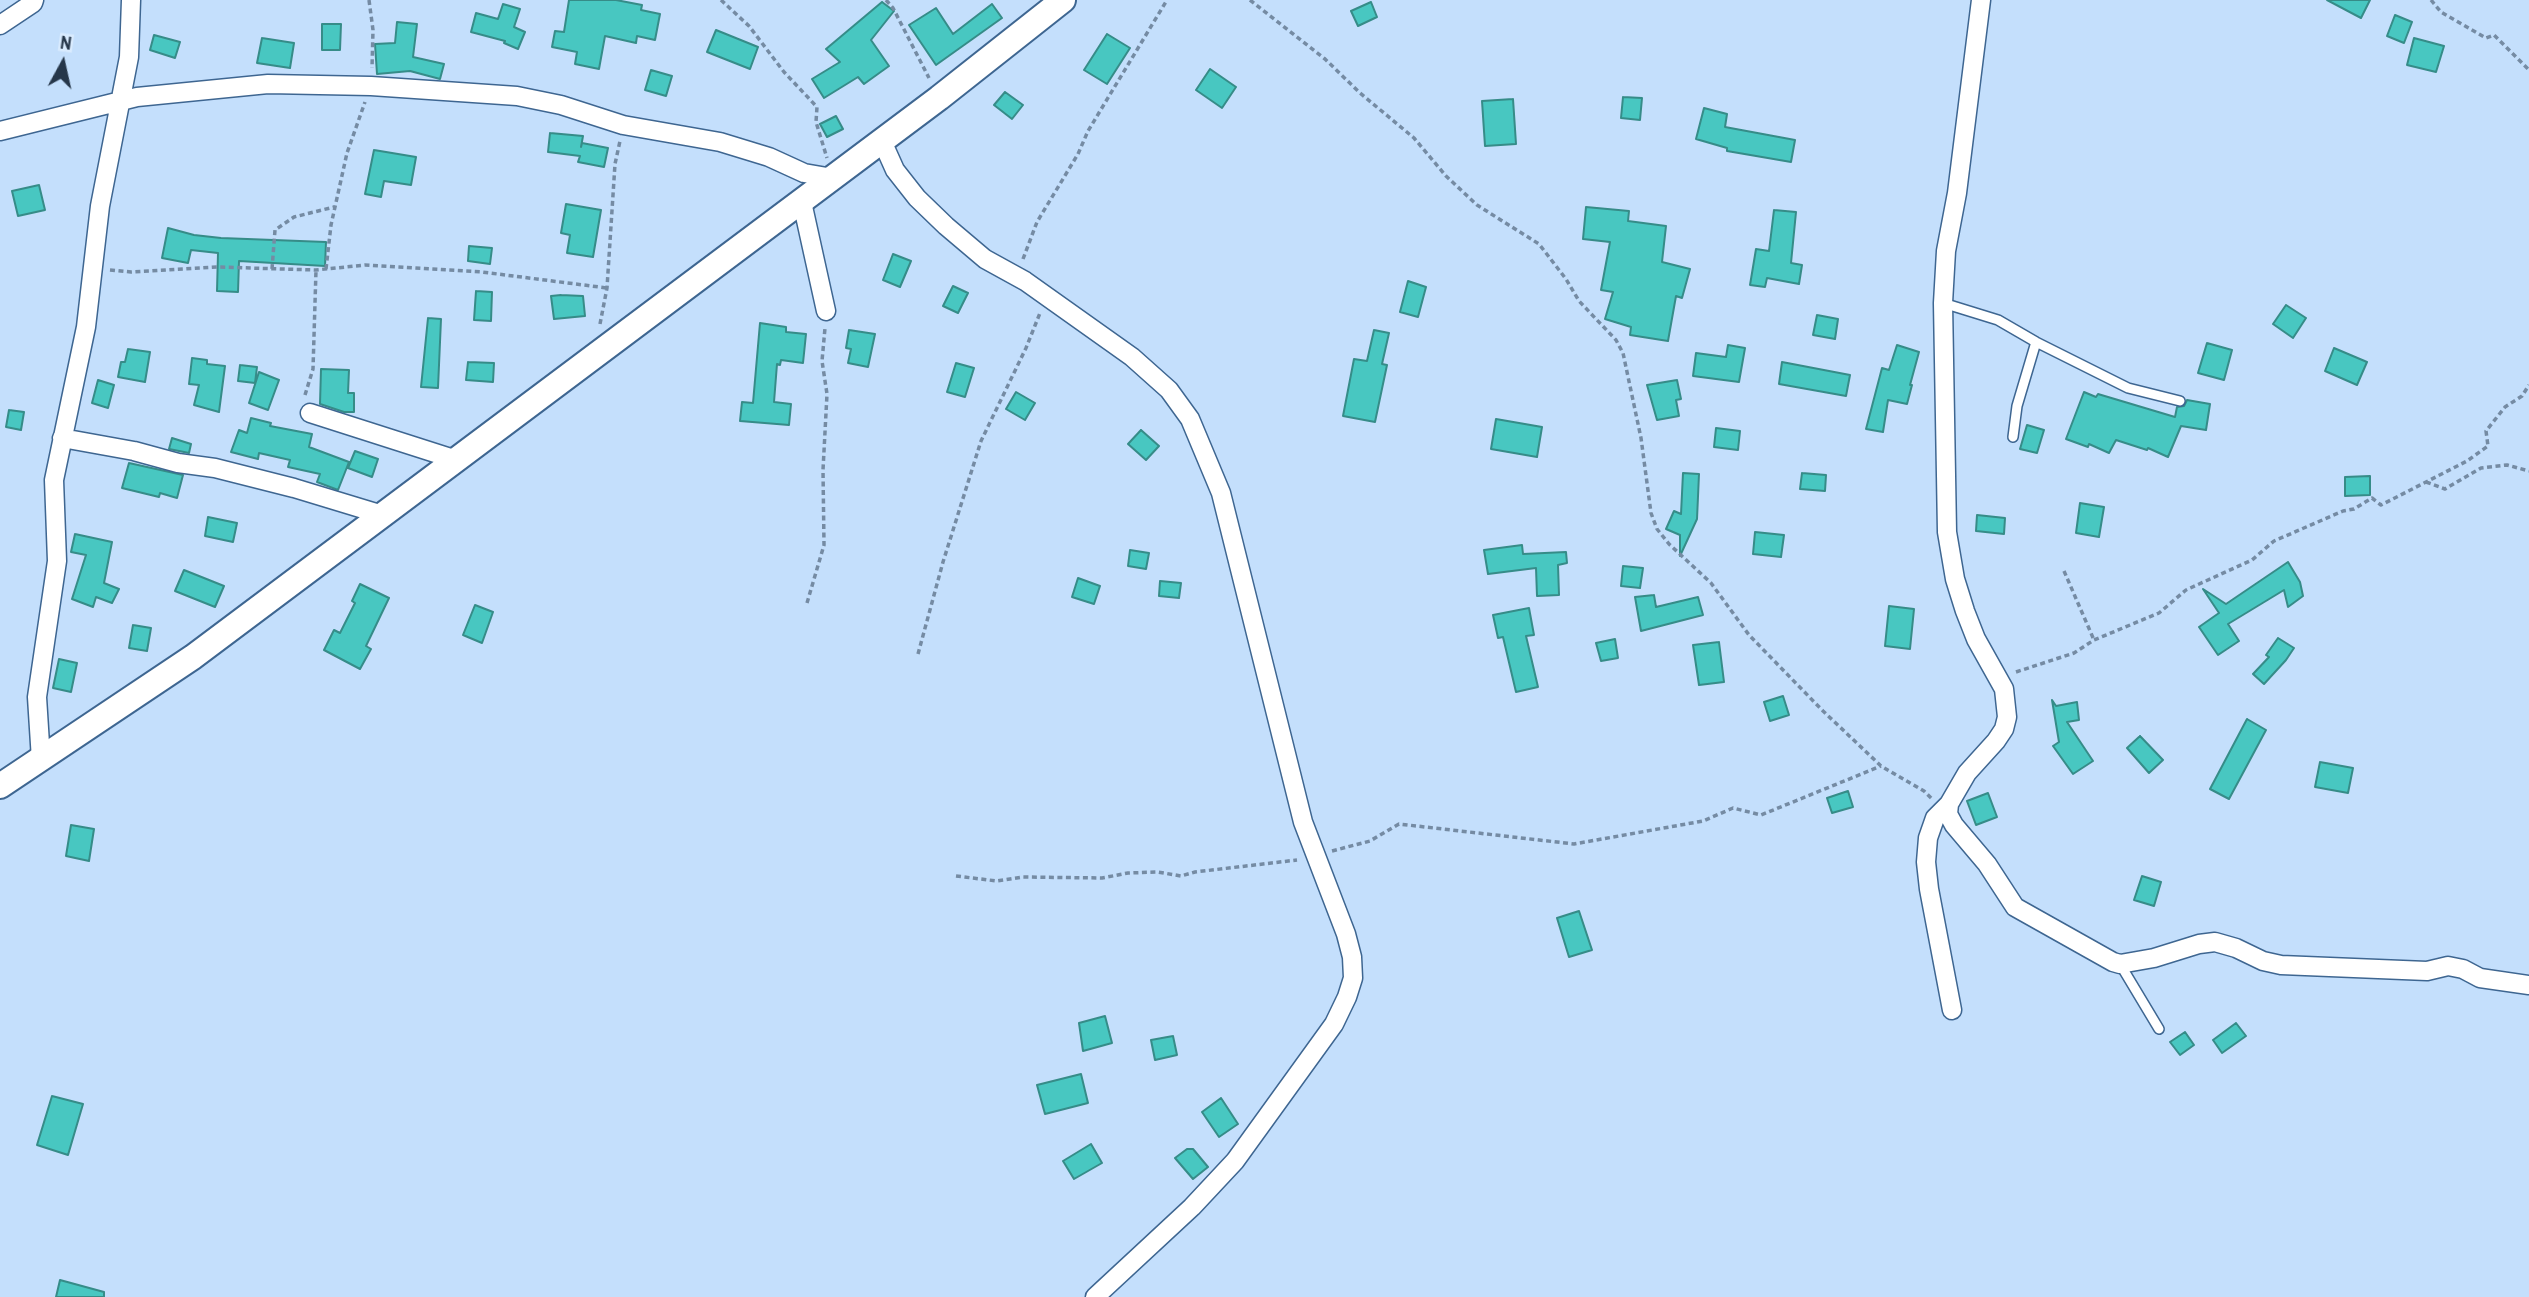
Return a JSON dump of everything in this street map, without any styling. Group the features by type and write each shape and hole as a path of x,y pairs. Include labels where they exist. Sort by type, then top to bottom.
{"street":[{"path":"0,25 33,4 34,0"},
{"path":"41,760 37,697 57,561 54,480 86,327 100,206 129,57 128,14 131,0"},
{"path":"0,786 193,657 939,99 1063,0"},
{"path":"1952,1010 1929,889 1926,862 1928,838 1935,818 1967,773 2004,729 2007,716 2007,703 1995,672 1976,639 1965,611 1955,579 1947,532 1943,303 1946,251 1959,180 1981,0"},
{"path":"0,131 137,97 268,84 370,86 517,96 561,105 624,125 720,142 769,157 804,173 833,178"},
{"path":"883,141 895,170 918,198 985,258 1036,289 1132,357 1169,390 1191,419 1221,493 1303,822 1346,934 1352,957 1353,978 1334,1024 1235,1161 1192,1207 1095,1297"},
{"path":"802,202 826,311"},
{"path":"310,413 457,460"},
{"path":"62,438 134,451 178,463 215,468 383,515"},
{"path":"1945,807 1954,825 1987,864 2014,907 2120,964 2215,942 2236,948 2263,961 2281,965 2427,971 2448,966 2463,969 2480,978 2529,985"}],"lane":[{"path":"1943,303 1998,320 2128,388 2179,401"},
{"path":"2013,437 2017,406 2036,342"},
{"path":"2120,964 2159,1029"}],"path":[{"path":"326,269 334,207 347,153 370,86 373,30 369,0"},
{"path":"721,0 749,26 784,72 817,107 816,122 833,178"},
{"path":"886,0 893,8 939,99"},
{"path":"918,654 943,562 981,441 1040,315 1036,289 1023,259 1037,222 1167,0"},
{"path":"1250,0 1317,52 1360,93 1414,138 1446,176 1477,205 1539,244 1579,301 1616,340 1623,353 1639,428 1651,513 1657,529 1721,594 1749,635 1823,711 1881,765 1945,807"},
{"path":"2431,0 2441,12 2486,38 2494,35 2529,70"},
{"path":"595,356 607,288 615,164 624,125"},
{"path":"272,269 275,230 294,217 334,207"},
{"path":"94,269 131,272 217,267 316,270 365,265 482,272 607,288"},
{"path":"310,413 304,400 313,369 316,270"},
{"path":"807,603 824,545 823,470 827,394 822,361 826,311"},
{"path":"1995,672 2017,672 2074,653 2094,640 2159,613 2186,590 2252,560 2274,541 2343,511 2354,509 2372,498 2381,505 2468,461 2488,446 2486,430 2505,407 2522,396 2529,385"},
{"path":"2426,482 2445,489 2481,468 2507,465 2529,471"},
{"path":"2064,570 2094,640"},
{"path":"956,876 997,881 1023,877 1102,878 1158,872 1181,876 1316,856 1370,841 1399,824 1574,844 1703,821 1733,808 1761,815 1881,765"}],"building":[{"path":"569,0 616,0 642,5 641,10 660,14 655,40 637,36 636,43 605,36 599,69 575,64 577,52 552,47 555,31 564,32"},
{"path":"2327,0 2370,0 2361,18"},
{"path":"882,2 894,11 871,40 889,66 864,84 858,77 824,98 812,79 840,62 826,49"},
{"path":"1371,2 1377,17 1358,26 1351,11"},
{"path":"503,4 520,9 514,27 525,32 518,49 504,43 505,41 471,32 476,13 498,19"},
{"path":"992,4 1002,18 936,65 909,25 936,8 953,34"},
{"path":"2395,15 2412,22 2404,43 2387,36"},
{"path":"397,22 417,24 413,57 444,64 440,79 410,71 377,74 375,44 395,43"},
{"path":"322,24 341,24 340,50 322,50"},
{"path":"716,30 758,47 750,69 707,52"},
{"path":"1107,34 1130,48 1107,84 1084,70"},
{"path":"154,35 180,42 175,58 150,50"},
{"path":"262,38 294,43 290,68 257,63"},
{"path":"2414,38 2444,46 2436,72 2407,65"},
{"path":"1210,69 1236,87 1222,108 1196,90"},
{"path":"651,70 672,76 666,96 645,90"},
{"path":"1005,92 1023,105 1012,119 994,105"},
{"path":"1623,97 1642,98 1640,120 1621,118"},
{"path":"1513,99 1516,144 1485,146 1482,101"},
{"path":"1704,108 1727,114 1725,127 1795,140 1791,162 1727,151 1727,148 1696,139"},
{"path":"836,116 843,129 827,137 820,124"},
{"path":"550,133 583,136 581,147 582,143 608,148 604,167 578,162 580,156 548,152"},
{"path":"374,150 416,157 411,185 384,181 381,197 365,194"},
{"path":"39,185 45,210 18,216 12,191"},
{"path":"566,204 601,210 593,257 567,253 570,235 561,233"},
{"path":"1586,207 1629,211 1628,221 1666,226 1662,262 1690,269 1682,298 1676,296 1668,341 1630,335 1631,327 1605,319 1613,292 1601,290 1610,242 1583,239"},
{"path":"1774,210 1796,212 1791,263 1802,265 1799,284 1767,278 1765,287 1750,285 1756,249 1769,251"},
{"path":"168,228 221,238 326,242 325,266 239,261 238,292 217,291 218,253 191,250 188,263 162,258"},
{"path":"469,246 492,248 490,264 468,261"},
{"path":"893,254 911,261 900,287 883,280"},
{"path":"1408,281 1426,287 1418,317 1400,312"},
{"path":"953,286 968,293 958,313 943,306"},
{"path":"476,291 492,292 491,321 474,320"},
{"path":"551,296 583,296 585,316 554,319"},
{"path":"2286,305 2306,318 2293,338 2273,324"},
{"path":"1817,315 1838,319 1835,339 1813,335"},
{"path":"428,318 441,319 438,388 421,387"},
{"path":"760,323 786,327 786,332 806,334 803,363 781,360 780,365 777,364 774,402 791,404 789,425 740,421 742,402 753,403"},
{"path":"849,330 875,334 868,367 848,363 851,349 846,348"},
{"path":"1374,330 1389,333 1382,364 1387,365 1375,422 1343,416 1354,359 1367,361"},
{"path":"2207,343 2232,350 2224,380 2198,373"},
{"path":"1728,345 1745,348 1739,382 1693,376 1696,353 1726,357"},
{"path":"1897,345 1919,352 1907,404 1888,400 1883,432 1866,429 1882,368 1889,370"},
{"path":"2334,348 2367,362 2357,385 2325,371"},
{"path":"128,349 150,352 145,382 118,377 121,362 125,362"},
{"path":"192,358 207,360 207,364 225,366 219,412 194,405 199,385 189,384"},
{"path":"468,362 494,363 493,382 466,380"},
{"path":"1782,362 1850,375 1846,396 1779,384"},
{"path":"956,363 974,368 965,397 947,392"},
{"path":"240,365 257,367 255,383 238,381"},
{"path":"321,369 349,370 348,393 354,393 354,412 344,412 320,404"},
{"path":"259,372 279,380 268,410 249,403"},
{"path":"98,380 114,385 108,408 92,403"},
{"path":"1677,380 1681,399 1676,400 1679,416 1657,420 1647,385"},
{"path":"1016,392 1035,403 1025,420 1006,409"},
{"path":"2084,392 2175,417 2177,407 2184,406 2187,400 2210,404 2206,430 2181,426 2168,457 2148,448 2147,450 2116,440 2109,453 2089,444 2088,447 2066,439"},
{"path":"9,410 24,412 21,430 6,427"},
{"path":"251,418 271,423 270,426 312,434 309,447 349,462 338,490 317,482 320,474 288,467 290,460 259,453 258,459 231,452 239,430 247,433"},
{"path":"1496,419 1542,427 1537,457 1491,449"},
{"path":"2027,425 2044,430 2037,453 2020,449"},
{"path":"1716,428 1740,431 1738,450 1714,447"},
{"path":"1141,430 1159,446 1146,460 1128,444"},
{"path":"172,438 191,444 189,453 169,449"},
{"path":"355,451 378,459 372,477 348,468"},
{"path":"129,463 183,475 177,498 160,493 159,497 122,488"},
{"path":"1683,473 1699,474 1697,519 1680,556 1680,535 1666,529 1674,511 1681,514"},
{"path":"1802,473 1826,475 1825,491 1800,489"},
{"path":"2370,476 2370,495 2345,496 2345,477"},
{"path":"2080,503 2104,507 2099,537 2076,533"},
{"path":"1977,515 2005,518 2004,534 1976,531"},
{"path":"208,517 237,523 233,542 205,536"},
{"path":"1755,532 1784,535 1781,557 1753,554"},
{"path":"75,534 112,542 104,583 119,589 112,603 96,597 93,607 72,599 86,555 71,552"},
{"path":"1522,545 1523,554 1566,552 1567,563 1558,565 1559,595 1537,596 1536,568 1488,574 1484,550"},
{"path":"1130,550 1149,553 1146,569 1128,566"},
{"path":"2288,562 2300,582 2303,596 2288,607 2284,590 2228,624 2239,641 2218,655 2199,627 2219,613 2203,589 2226,604"},
{"path":"1623,566 1643,568 1640,588 1621,586"},
{"path":"184,570 224,586 215,607 175,591"},
{"path":"1078,578 1100,586 1094,604 1072,597"},
{"path":"1160,581 1181,583 1179,598 1159,596"},
{"path":"360,584 389,598 366,646 371,649 360,669 324,650 334,630 340,633 355,603 352,601"},
{"path":"1654,595 1656,607 1698,597 1703,615 1641,631 1635,597"},
{"path":"475,605 493,612 482,643 463,635"},
{"path":"1889,606 1914,609 1910,649 1885,646"},
{"path":"1529,608 1534,635 1526,636 1538,687 1516,692 1503,637 1498,638 1493,615"},
{"path":"133,625 151,628 147,651 129,648"},
{"path":"2278,638 2294,648 2264,684 2253,674 2269,657 2266,655"},
{"path":"1615,639 1618,658 1601,661 1596,643"},
{"path":"1719,642 1724,682 1699,685 1693,645"},
{"path":"59,659 77,663 71,692 53,688"},
{"path":"1783,696 1789,715 1770,721 1764,702"},
{"path":"2052,700 2056,706 2077,702 2079,720 2067,722 2093,761 2073,774 2053,746 2059,742"},
{"path":"2247,719 2266,730 2229,799 2210,789"},
{"path":"2140,736 2163,760 2149,773 2127,748"},
{"path":"2320,762 2353,768 2348,793 2315,787"},
{"path":"1848,791 1853,807 1832,813 1827,798"},
{"path":"1988,793 1997,817 1976,825 1967,801"},
{"path":"71,825 94,829 89,861 66,856"},
{"path":"2142,876 2161,882 2154,906 2134,900"},
{"path":"1579,911 1592,950 1569,957 1557,918"},
{"path":"1105,1016 1112,1043 1083,1051 1079,1023"},
{"path":"2236,1023 2246,1036 2222,1053 2213,1040"},
{"path":"2185,1032 2194,1045 2180,1055 2170,1042"},
{"path":"1173,1036 1177,1055 1155,1060 1151,1040"},
{"path":"1081,1074 1088,1103 1045,1114 1037,1085"},
{"path":"52,1096 83,1104 68,1155 37,1145"},
{"path":"1221,1098 1238,1124 1219,1137 1202,1112"},
{"path":"1091,1144 1102,1163 1074,1179 1063,1161"},
{"path":"1187,1149 1193,1149 1208,1167 1193,1179 1175,1158"},
{"path":"60,1280 104,1292 104,1297 56,1297"}]}
